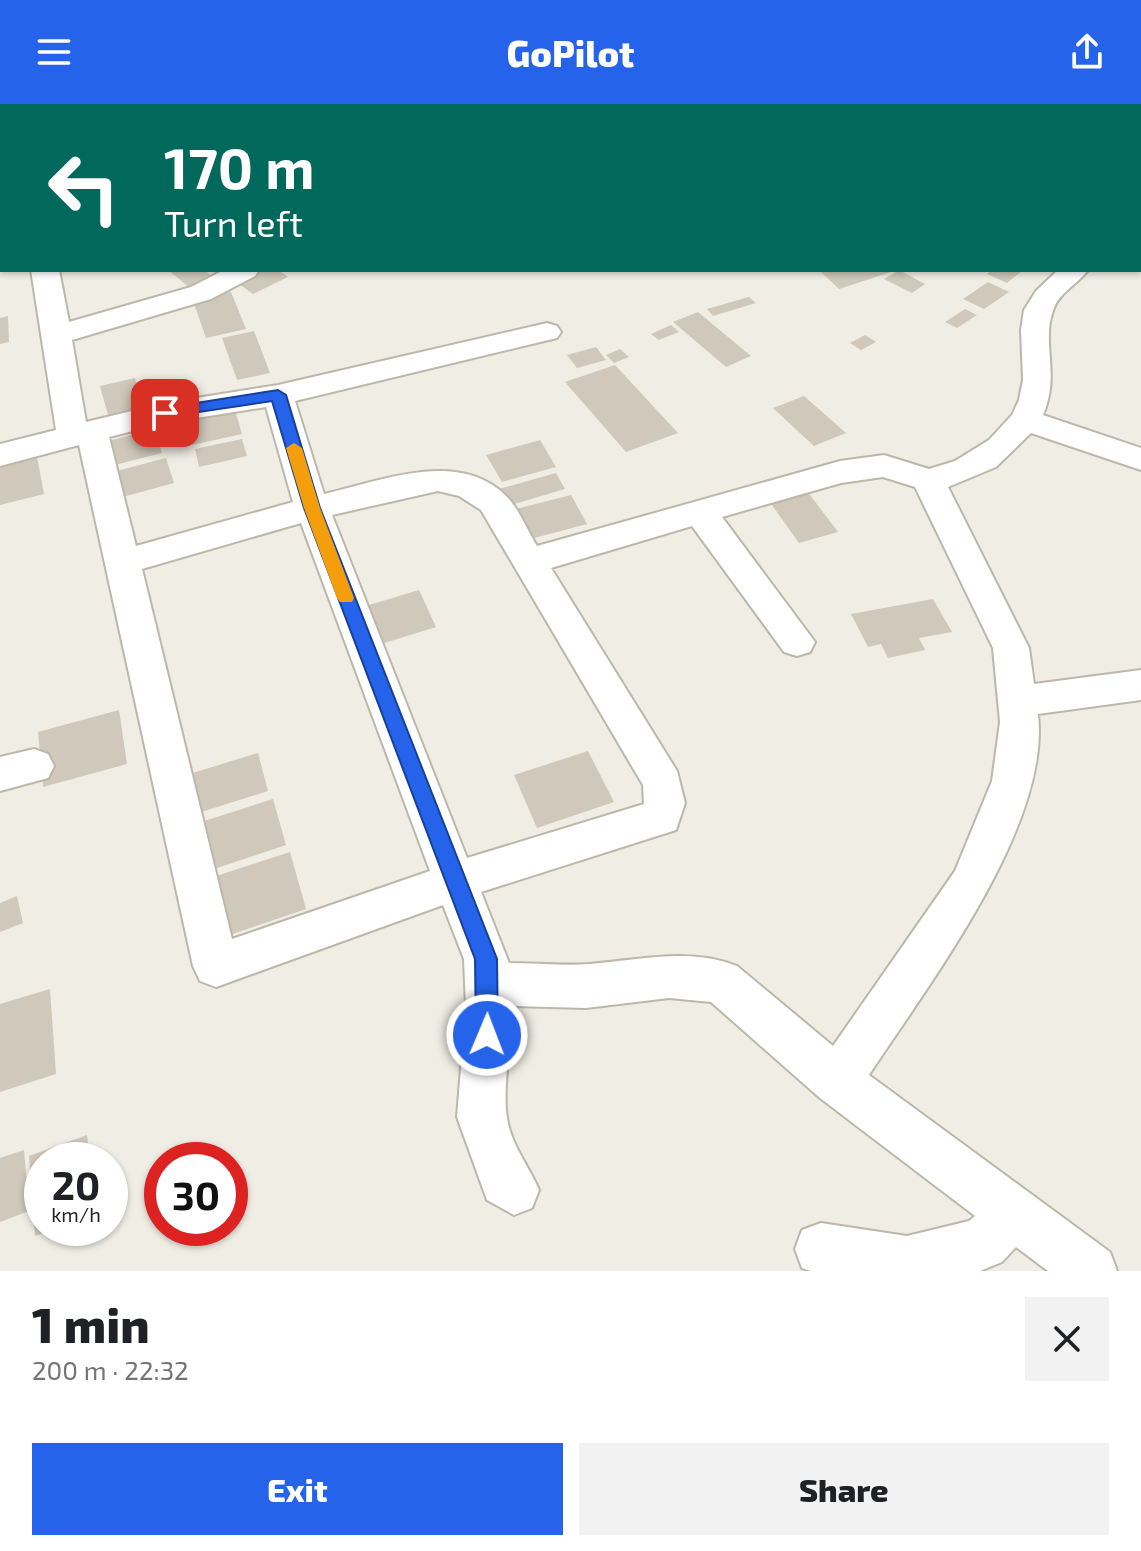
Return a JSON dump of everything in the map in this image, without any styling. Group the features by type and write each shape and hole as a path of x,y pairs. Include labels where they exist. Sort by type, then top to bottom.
{"street":[{"path":"45,272 57,335 82,434 124,562 216,966 455,881 661,817 665,803 663,783 493,502 470,488 438,480 312,508 124,562"},
{"path":"57,335 201,293 241,272"},
{"path":"530,561 840,472 884,466 928,480 967,470 1027,421 1038,381 1035,331 1042,301 1072,272"},
{"path":"0,455 165,413 278,395 547,332"},
{"path":"278,395 312,508 486,959 482,1117 505,1182 514,1190"},
{"path":"1027,421 1141,459"},
{"path":"837,1081 972,882 1012,781 1019,722 1011,648 928,480"},
{"path":"700,512 797,642"},
{"path":"1017,702 1141,685"},
{"path":"487,984 586,986 669,977 721,981 837,1081 1091,1271"},
{"path":"821,1249 907,1262 984,1244 1013,1212"}],"building":[{"path":"170,272 207,272 218,281 195,292"},
{"path":"247,272 281,272 288,277 253,294 232,279"},
{"path":"821,272 891,272 839,289"},
{"path":"896,272 903,272 925,284 912,293 884,279"},
{"path":"990,272 1021,272 1007,283 987,274"},
{"path":"988,282 1009,292 984,309 963,299"},
{"path":"231,292 246,329 206,338 193,301"},
{"path":"749,297 756,303 713,316 707,309"},
{"path":"965,309 977,315 957,328 945,322"},
{"path":"698,312 751,356 726,367 673,322"},
{"path":"8,316 9,342 0,344 0,318"},
{"path":"671,325 679,332 659,340 651,334"},
{"path":"254,331 270,373 237,380 222,338"},
{"path":"865,335 876,342 861,350 850,343"},
{"path":"596,347 606,360 577,368 567,355"},
{"path":"620,349 629,357 614,363 606,355"},
{"path":"615,365 678,433 626,452 565,382"},
{"path":"135,378 143,406 108,415 100,386"},
{"path":"804,396 846,433 814,446 773,408"},
{"path":"235,410 242,434 183,447 177,423"},
{"path":"154,429 162,453 111,466 104,442"},
{"path":"242,439 247,456 199,467 195,449"},
{"path":"540,440 556,467 502,482 486,455"},
{"path":"37,457 44,494 0,505 0,466"},
{"path":"166,458 174,483 119,498 113,472"},
{"path":"556,473 565,489 508,506 499,489"},
{"path":"807,491 838,532 799,543 769,501"},
{"path":"571,495 587,524 527,540 512,510"},
{"path":"419,590 436,627 381,644 366,606"},
{"path":"933,599 952,632 919,638 925,650 888,658 881,644 868,647 851,614"},
{"path":"119,710 127,764 43,787 38,732"},
{"path":"588,751 614,802 537,828 514,775"},
{"path":"258,753 268,791 195,814 186,775"},
{"path":"273,799 286,845 208,871 198,823"},
{"path":"290,852 306,909 218,939 204,880"},
{"path":"17,896 23,923 0,932 0,903"},
{"path":"50,989 56,1074 0,1092 0,1004"},
{"path":"87,1135 88,1142 68,1142"},
{"path":"24,1150 24,1213 0,1222 0,1158"}],"slow traffic":[{"path":"294,448 312,508 346,598"}],"route":[{"path":"165,413 278,395 312,508 486,959 487,1035"}]}
